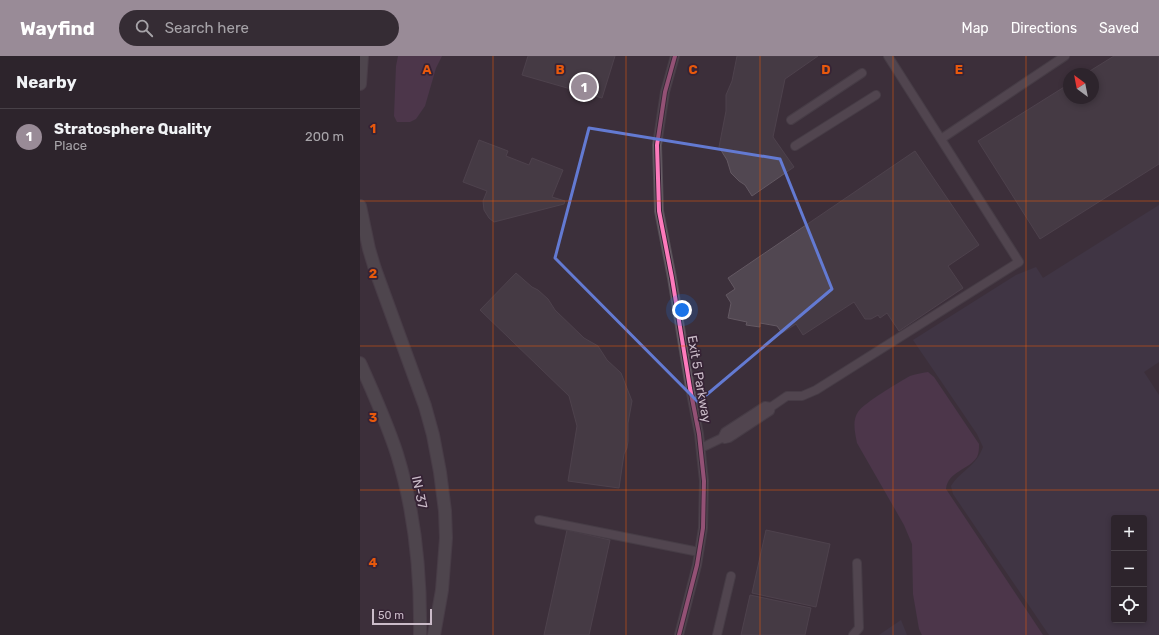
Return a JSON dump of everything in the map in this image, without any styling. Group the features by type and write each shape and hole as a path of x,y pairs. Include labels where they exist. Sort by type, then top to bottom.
{"highway":[{"path":"360,84 362,56"},
{"path":"360,206 369,249 375,269 425,406 433,435 440,472 445,511 446,538 442,590 434,635"},
{"name":"IN-37","path":"360,363 375,397 396,453 408,495 417,553 420,635"}],"street":[{"name":"Exit 5 Parkway","path":"675,56 665,92 657,145 659,211 672,278 700,448 704,488 703,528 699,552 679,635"},
{"path":"700,448 722,438 725,432 764,406 771,406 787,396 802,396 816,390 1019,262 888,56"},
{"path":"941,139 1065,56"},
{"path":"791,120 862,73"},
{"path":"795,146 876,95"},
{"path":"539,520 699,552"},
{"path":"853,635 859,628 858,564"},
{"path":"717,635 731,576"}],"highlighted area":[{"path":"589,128 780,159 832,289 698,402 555,258"}],"shaded area":[{"path":"398,56 442,56 436,68 425,106 416,119 410,122 397,122 394,116 396,66"},
{"path":"1159,205 1159,362 1144,372 1159,395 1159,635 1049,635 953,494 951,486 972,464 980,454 983,447 977,434 913,340 1016,275 1036,267 1043,278"},
{"path":"928,372 934,377 979,444 979,452 977,457 951,478 946,489 1043,635 922,635 919,629 913,594 912,544 904,525 857,443 855,419 858,412 874,398 910,376"},
{"path":"901,620 907,635 879,635"}],"building":[{"path":"528,56 615,56 602,98 522,75"},
{"path":"737,56 818,56 785,79 773,137 794,167 752,196 745,185 731,173 727,160 719,147 726,111 726,95 732,81"},
{"path":"1114,56 1159,56 1159,164 1040,239 978,141 1063,88 1063,104 1099,104 1099,68 1095,68"},
{"path":"479,140 508,151 506,156 529,165 532,158 563,170 552,197 565,201 564,204 494,222 489,218 484,210 483,201 487,191 463,182"},
{"path":"915,151 979,245 948,266 963,288 899,331 887,313 880,318 878,315 871,319 865,319 854,302 803,335 796,324 782,333 777,326 760,323 760,327 746,325 747,322 728,318 731,303 726,295 735,289 728,278"},
{"path":"516,273 548,299 555,310 584,338 598,346 607,360 621,373 632,401 628,423 627,448 624,454 619,488 568,481 577,426 569,396 480,310"},
{"path":"567,530 610,540 589,635 544,635"},
{"path":"766,530 830,544 816,607 752,593"},
{"path":"750,595 811,608 805,635 741,635"}],"cycle path":[{"path":"675,56 665,92 657,145 659,211 699,434 704,481 703,528 697,565 679,635"}],"place":[{"name":"Stratosphere Quality","path":"584,87"}]}
